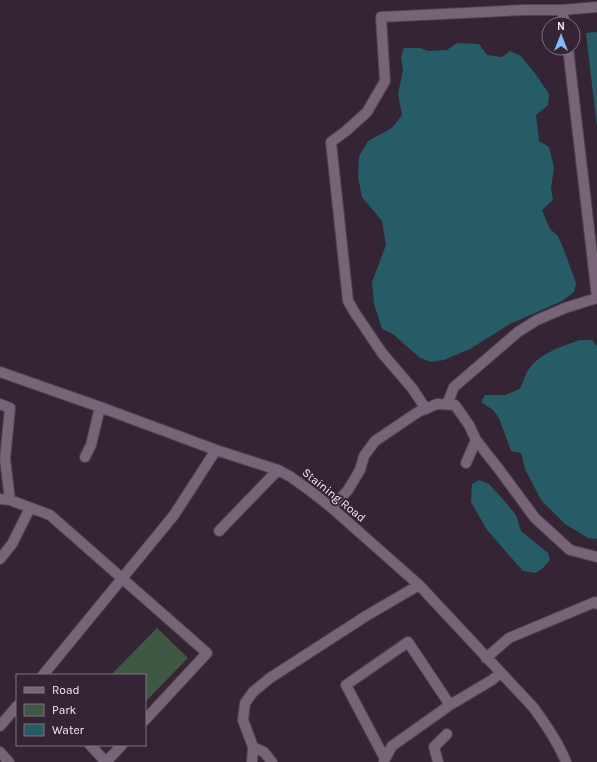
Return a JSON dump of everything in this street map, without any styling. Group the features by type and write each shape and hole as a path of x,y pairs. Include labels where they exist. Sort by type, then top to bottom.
{"street":[{"path":"426,409 412,388 382,353 348,300 331,142 367,112 385,81 382,17 523,10 562,10 597,7"},
{"path":"562,10 563,16"},
{"path":"447,404 454,387 518,332 537,320 564,308 597,297 569,56"},
{"name":"Staining Road","path":"0,372 216,450 278,470 303,485 332,508 419,585 533,707 561,749 566,762"},
{"path":"0,404 10,408 5,459 5,499 50,515 207,653 146,719"},
{"path":"332,508 348,490 360,470 364,456 375,441 418,412 438,404 455,405 469,425 476,440 535,518 570,550 597,557"},
{"path":"85,457 91,445 100,407"},
{"path":"466,463 476,440"},
{"path":"44,674 174,515 216,450"},
{"path":"218,531 278,470"},
{"path":"0,559 12,544 30,508"},
{"path":"252,762 253,747 243,720 245,703 253,692 270,678 360,620 419,585"},
{"path":"486,658 509,638 594,602 597,604"},
{"path":"384,760 346,685 408,642 450,705"},
{"path":"384,760 392,746 450,705 492,680 500,673"},
{"path":"0,726 16,707"},
{"path":"438,762 434,747 447,734"},
{"path":"91,746 106,762 121,746"},
{"path":"253,747 264,752 272,762"},
{"path":"0,752 9,762"}],"green space":[{"path":"157,628 188,658 146,701 146,674 112,674"}],"water":[{"path":"597,32 597,128 586,33"},
{"path":"457,43 479,44 487,55 502,57 510,51 521,56 549,94 548,105 536,115 539,141 549,147 554,168 551,188 553,200 542,210 550,229 558,236 576,283 574,292 562,301 510,324 470,349 444,360 431,362 420,358 393,334 382,329 374,304 372,282 386,245 382,221 362,197 358,177 359,156 368,141 392,128 402,115 398,94 403,70 401,57 404,48 420,48 428,51 447,50"},
{"path":"580,340 592,340 597,346 597,539 588,538 565,524 541,500 525,469 521,453 511,451 499,418 493,410 481,402 485,395 505,395 520,389 530,367 542,356 565,345"},
{"path":"479,480 489,484 516,515 521,531 548,553 550,560 536,573 523,571 487,530 471,502 472,484"}]}
